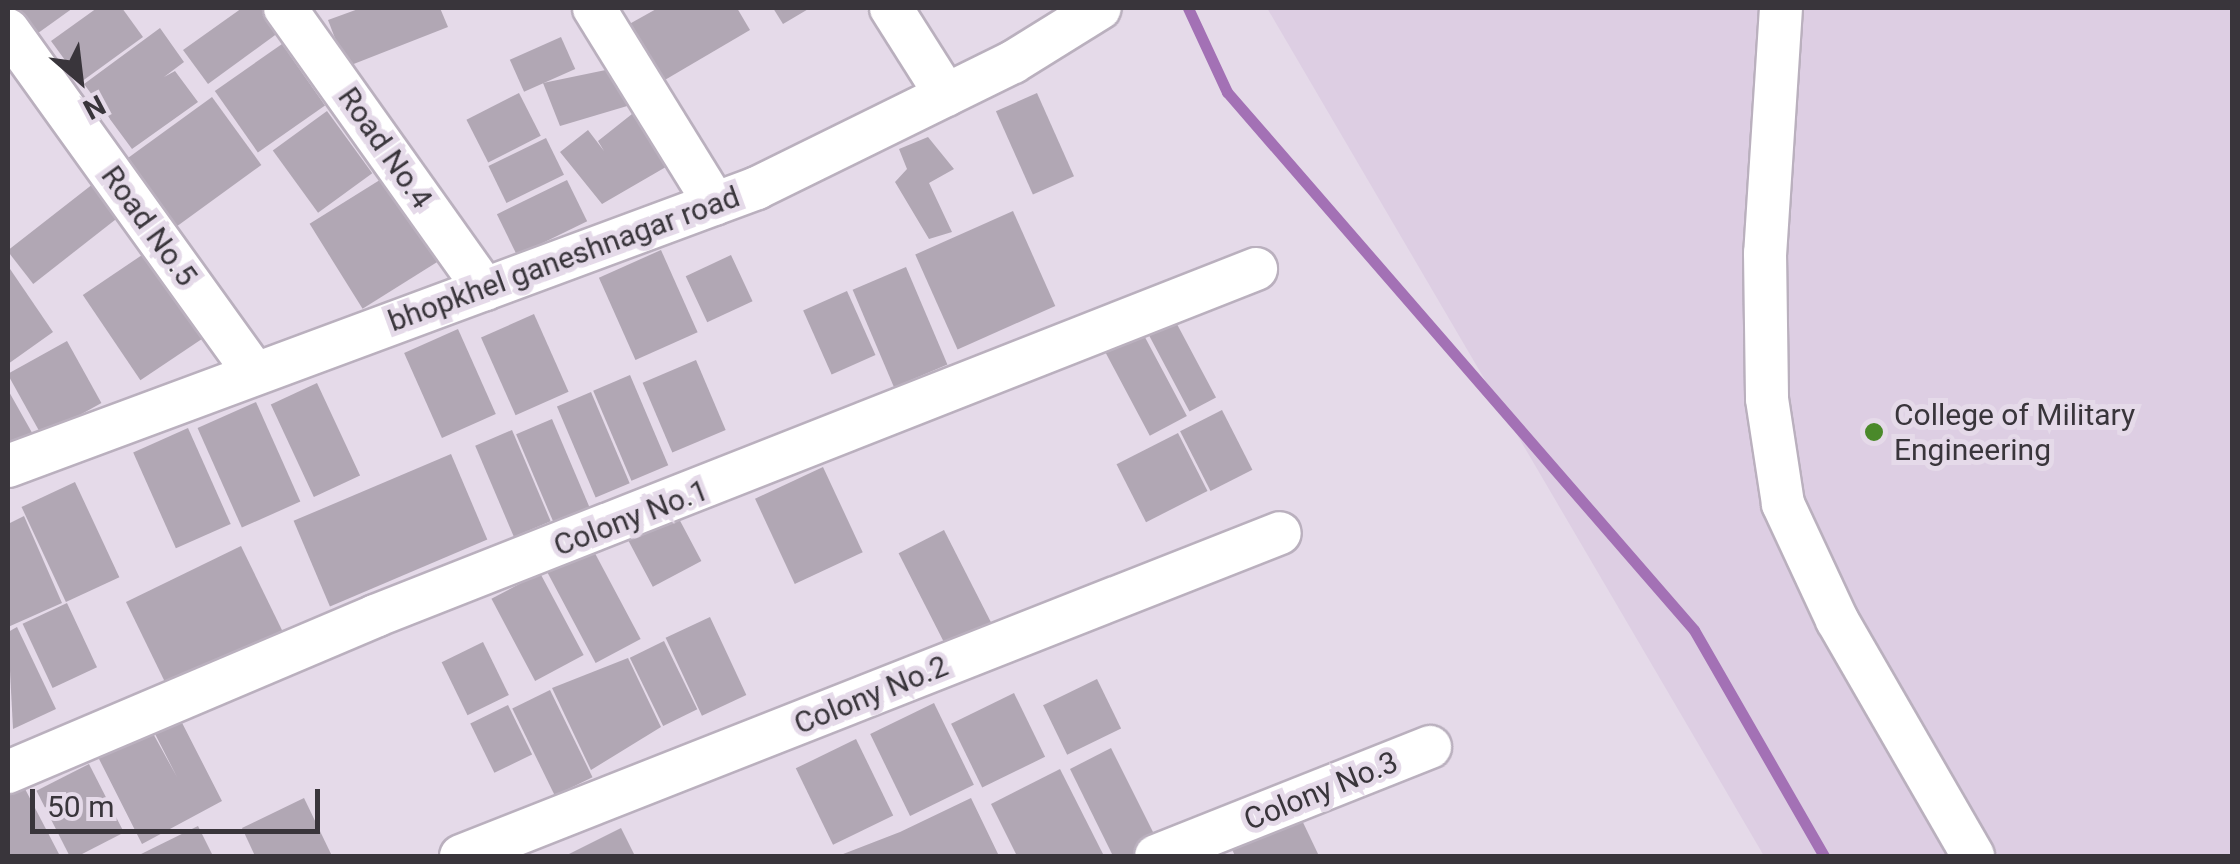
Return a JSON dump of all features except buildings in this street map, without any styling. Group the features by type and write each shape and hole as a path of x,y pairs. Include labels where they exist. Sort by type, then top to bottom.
{"street":[{"name":"Road No.4","path":"285,8 485,289"},
{"path":"594,8 714,204"},
{"path":"891,8 946,95"},
{"path":"1781,8 1765,254 1767,398 1784,504 1837,620 1973,856"},
{"name":"bhopkhel ganeshnagar road","path":"8,466 714,204 946,95 1087,11"},
{"name":"Road No.5","path":"8,30 255,374"},
{"name":"Colony No.1","path":"8,772 376,616 1256,269"},
{"name":"Colony No.2","path":"461,856 1280,533"},
{"name":"Colony No.3","path":"1156,856 1430,748"}],"shaded area":[{"name":"College of Military Engineering","path":"1267,8 2232,8 2232,856 1764,856"}],"waterway":[{"path":"1188,8 1227,92 1694,630 1824,856"}],"place":[{"name":"College of Military Engineering","path":"1874,432"}]}
